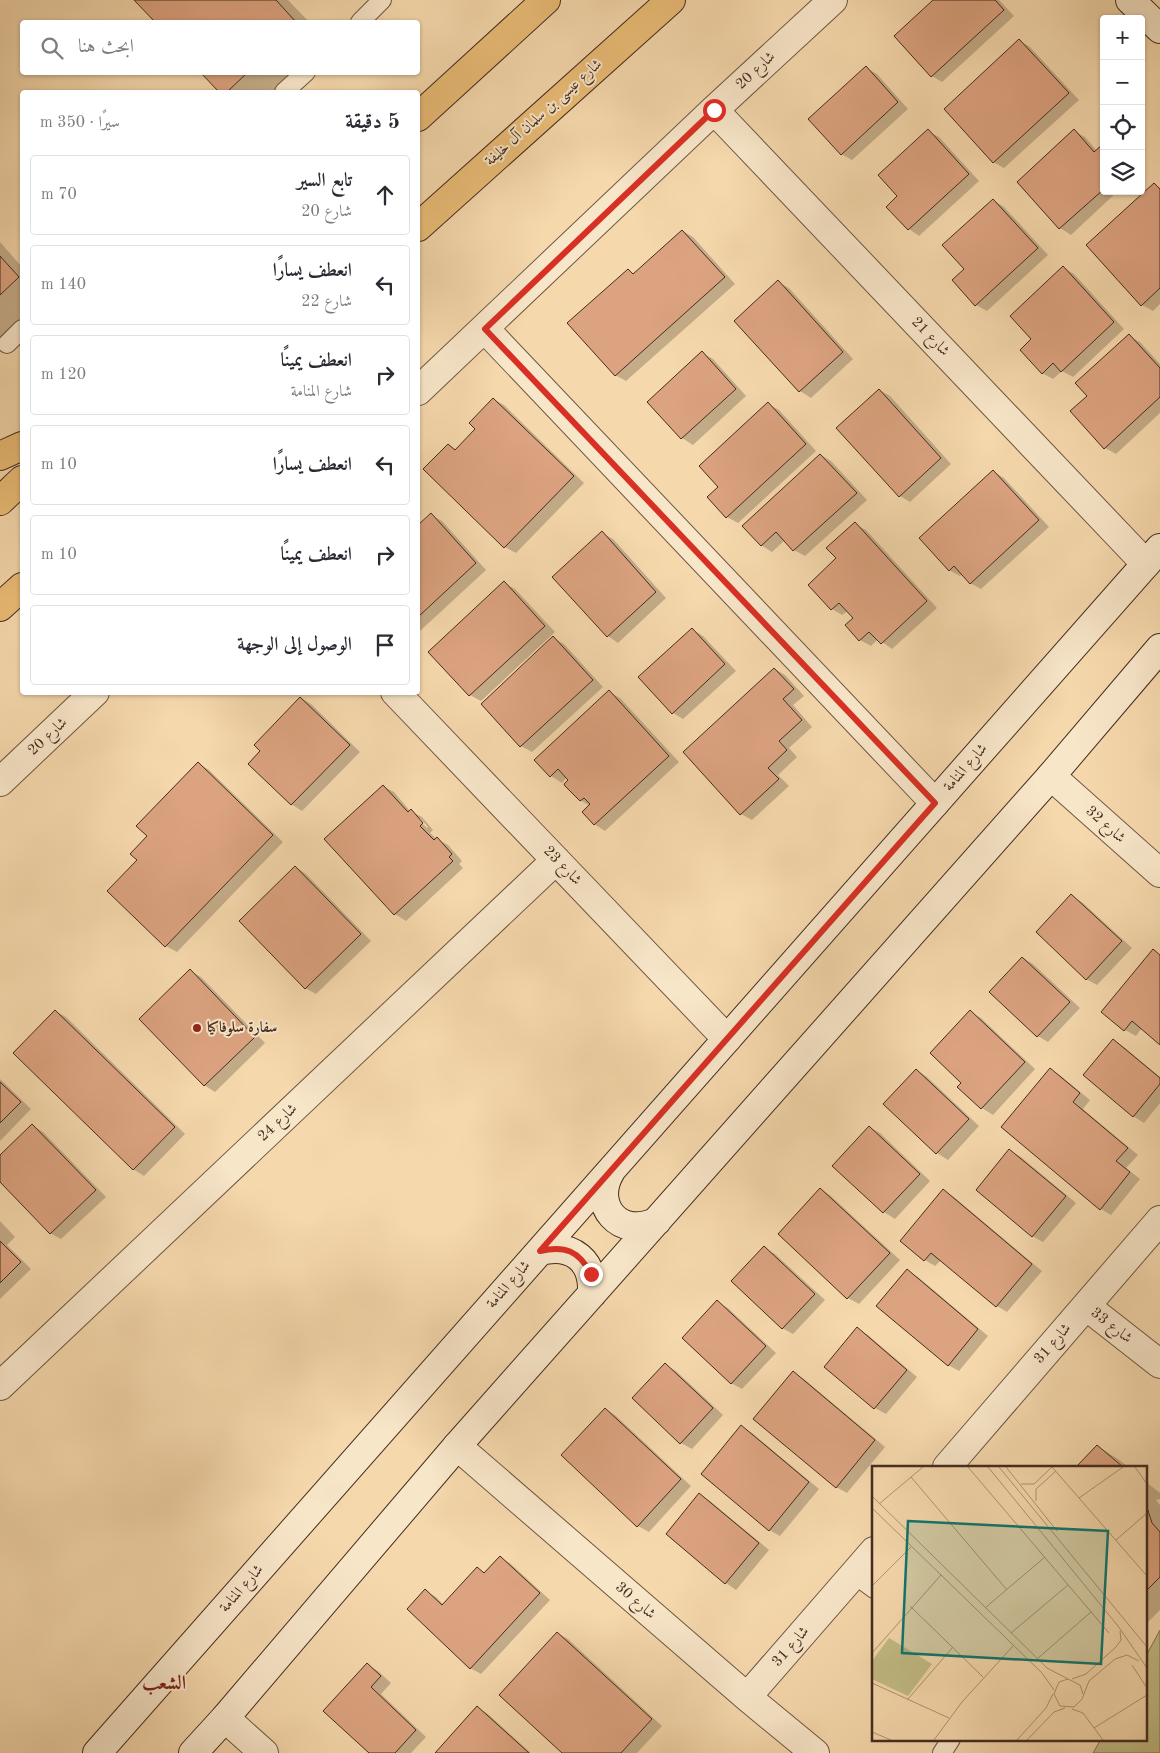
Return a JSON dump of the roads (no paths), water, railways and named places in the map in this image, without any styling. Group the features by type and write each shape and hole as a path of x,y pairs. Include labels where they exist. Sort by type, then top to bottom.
{"highway":[{"path":"420,115 546,0"},
{"name":"شارع عيسى بن سلمان آل خليفة","path":"420,225 671,0"},
{"path":"0,456 20,447"},
{"path":"0,501 20,482"},
{"path":"0,607 20,588"}],"street":[{"name":"شارع 20","path":"420,389 714,110 833,0"},
{"path":"1130,0 1160,29"},
{"name":"شارع 21","path":"714,110 1153,556"},
{"path":"485,329 935,803"},
{"name":"شارع المنامة","path":"97,1753 1153,556"},
{"path":"193,1753 457,1446 1051,776 1160,648"},
{"name":"شارع 20","path":"0,782 92,695"},
{"name":"شارع 23","path":"399,695 727,1039"},
{"name":"شارع 32","path":"1051,776 1160,873"},
{"name":"شارع 24","path":"0,1386 556,860"},
{"path":"611,1170 603,1189 604,1200 613,1217 622,1223 639,1227 657,1221"},
{"name":"شارع 31","path":"948,1466 1160,1220"},
{"path":"540,1251 559,1248 578,1255 591,1274 592,1294"},
{"name":"شارع 33","path":"1086,1306 1160,1364"},
{"name":"شارع 30","path":"457,1446 747,1697 815,1753"},
{"name":"شارع 31","path":"747,1697 864,1581 872,1557"},
{"path":"225,1718 264,1753"}],"lane":[{"path":"362,20 382,0"},
{"path":"286,90 303,75"},
{"path":"7,344 20,332"},
{"path":"942,1753 950,1740"}],"place":[{"name":"سفارة سلوفاكيا","path":"197,1028"}],"district":[{"name":"الشعب","path":"164,1684"}]}
